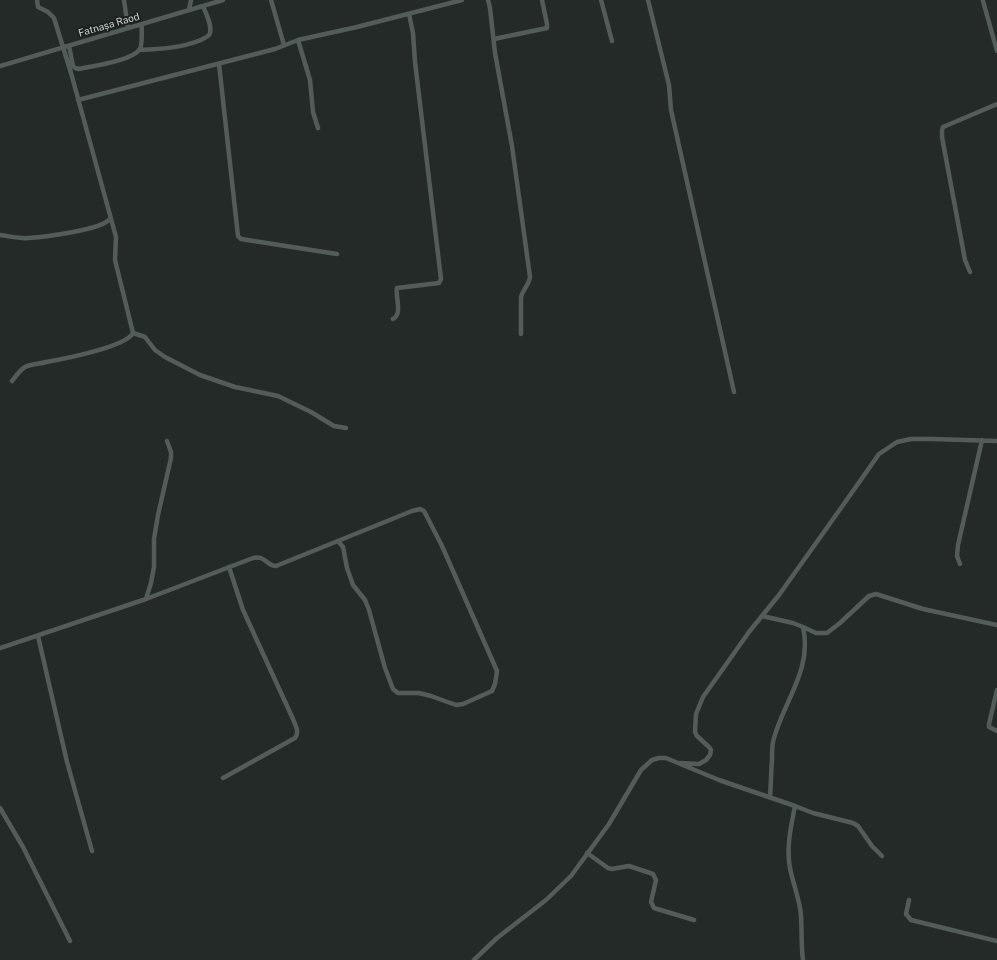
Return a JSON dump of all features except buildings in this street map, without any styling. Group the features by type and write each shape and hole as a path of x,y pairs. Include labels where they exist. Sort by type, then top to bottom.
{"street":[{"path":"37,0 38,7 48,12 54,18 63,47 110,214 110,220 116,237 115,260 133,333"},
{"path":"124,0 128,28"},
{"path":"189,10 191,0"},
{"name":"Fatnaṣa Raod","path":"0,66 223,0"},
{"path":"271,0 284,45"},
{"path":"78,100 275,49 298,40 462,0"},
{"path":"488,0 512,146 530,277 521,297 522,334"},
{"path":"494,38 547,28 542,0"},
{"path":"601,0 612,41"},
{"path":"648,0 669,85 671,110 734,392"},
{"path":"983,0 997,51"},
{"path":"69,46 73,66 79,69 128,58 139,50 169,48 191,44 208,36 210,33 210,26 202,6"},
{"path":"393,320 396,318 398,313 397,288 439,283 441,279 415,62 413,33 409,14"},
{"path":"139,50 141,46 142,24"},
{"path":"298,40 310,80 314,112 318,128"},
{"path":"219,64 238,236 241,239 337,254"},
{"path":"970,272 965,260 942,138 942,130 943,127 949,124 997,104"},
{"path":"0,235 27,238 100,226 110,220"},
{"path":"12,381 24,368 85,354 111,346 126,340 133,333"},
{"path":"133,333 145,337 155,350 165,357 200,375 236,387 278,396 311,412 334,426 346,428"},
{"path":"678,763 699,764 710,756 711,750 695,732 698,706 749,632 879,454 897,442 911,439 997,441"},
{"path":"960,564 957,556 958,545 982,440"},
{"path":"146,599 154,568 154,539 158,515 171,458 171,452 167,441"},
{"path":"0,648 146,599 256,557 264,559 271,565 276,566 420,509 423,510 442,546 497,671 494,689 463,704 456,705 419,693 398,693 393,689 387,675 369,610 365,600 353,585 347,568 343,547 338,542"},
{"path":"223,778 295,738 298,731 243,610 229,567"},
{"path":"762,616 793,623 818,634 827,633 869,596 876,594 923,609 997,625"},
{"path":"770,797 773,741 779,723 796,686 801,669 805,645 803,627"},
{"path":"38,636 67,762 92,851"},
{"path":"997,690 989,724 990,727 997,731"},
{"path":"474,960 497,938 546,900 571,876 609,824 641,770 646,764 659,758 666,758 720,780 813,813 853,823 858,826 872,846 882,856"},
{"path":"795,806 788,854 800,911 803,960"},
{"path":"0,808 23,847 70,941"},
{"path":"587,854 608,868 612,869 629,866 653,874 656,880 651,902 654,908 694,920"},
{"path":"909,900 906,914 911,920 997,942"}]}
